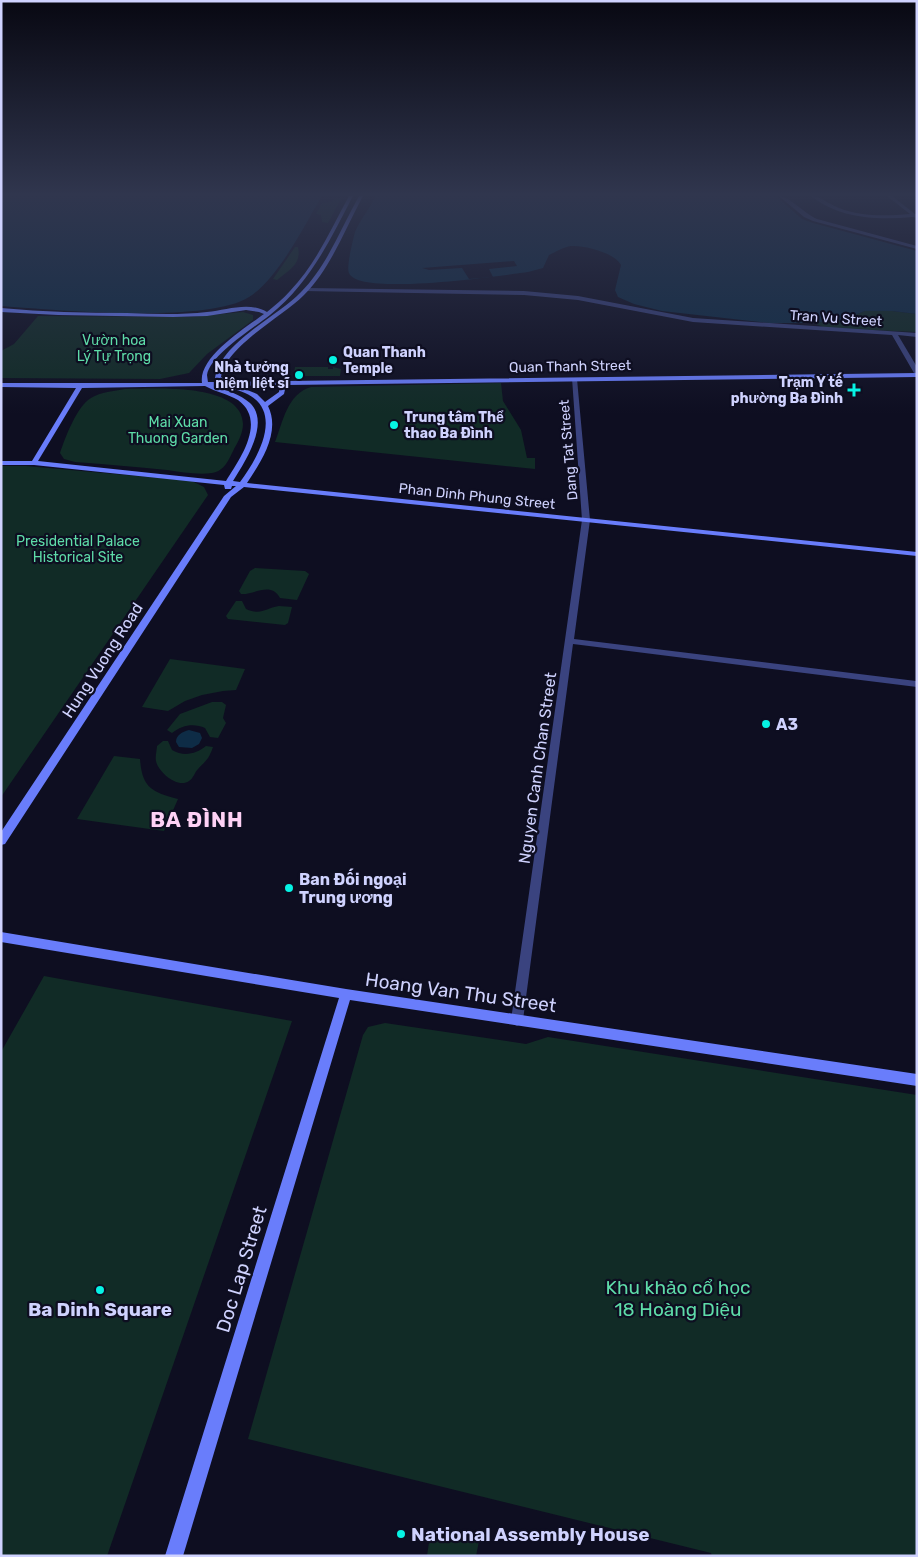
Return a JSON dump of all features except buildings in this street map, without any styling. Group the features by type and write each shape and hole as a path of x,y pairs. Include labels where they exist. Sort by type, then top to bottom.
{"main road":[{"path":"228,496 228,483 251,441 255,428 255,418 248,405 240,398 205,383 202,378 203,373 215,357 290,294 309,269"},
{"path":"242,484 267,439 270,419 265,405 252,394 223,383 217,374 228,356 306,290 320,269"},
{"path":"1,310 43,314 170,316 252,309 262,310 267,314"},
{"name":"Quan Thanh Street","path":"1,385 80,386 917,374"},
{"path":"265,405 282,393 283,382"},
{"path":"34,463 80,386"},
{"name":"Phan Dinh Phung Street","path":"1,463 34,463 917,554"},
{"name":"Hung Vuong Road","path":"1,841 228,496 242,484"},
{"name":"Hoang Van Thu Street","path":"1,937 346,994 917,1080"},
{"name":"Doc Lap Street","path":"174,1556 346,994"}],"street":[{"name":"Tran Vu Street","path":"306,290 524,293 578,298 693,320 917,335"},
{"path":"894,334 917,374"},
{"name":"Dang Tat Street","path":"574,379 586,520"},
{"name":"Nguyen Canh Chan Street","path":"517,1020 586,520"},
{"path":"570,641 916,684"}],"green space":[{"path":"280,269 291,269 277,280 273,279"},
{"path":"865,311 892,311 917,314 917,332 825,328 814,323 842,320"},
{"name":"Vườn hoa Lý Tự Trọng","path":"243,312 253,315 253,320 207,354 189,373 160,379 1,378 1,351 14,344 38,316 192,317"},
{"path":"295,367 328,367 328,369 333,369 333,367 341,369 340,376 304,376 304,373 294,373"},
{"name":"Trung tâm Thể thao Ba Đình","path":"501,383 503,401 521,430 527,458 535,458 535,469 275,442 291,402 296,396 311,387"},
{"name":"Mai Xuan Thuong Garden","path":"125,389 194,391 213,394 228,401 239,410 243,424 240,437 226,464 216,472 201,474 75,462 64,459 60,453 65,439 76,415 86,402 99,394"},
{"name":"Presidential Palace Historical Site","path":"1,466 26,466 192,481 204,487 208,495 1,797"},
{"path":"255,568 305,571 309,574 297,600 280,598 272,590 241,594 239,591 250,571"},
{"path":"236,601 242,601 246,609 256,612 279,606 292,607 288,623 285,625 228,619 226,616"},
{"path":"170,659 245,669 236,690 202,695 185,701 168,711 142,707"},
{"path":"212,702 222,702 226,705 223,718 226,723 218,738 210,737 205,728 192,725 172,733 167,730 180,714"},
{"path":"163,741 168,741 172,750 185,754 194,753 206,746 213,747 208,758 192,779 185,783 179,783 164,774 158,765 156,759 157,746"},
{"path":"114,756 140,759 143,776 150,787 161,794 178,799 164,831 77,819"},
{"name":"Ba Dinh Square","path":"44,976 292,1021 107,1556 1,1556 1,1052"},
{"name":"Khu khảo cổ học 18 Hoàng Diệu","path":"385,1023 526,1044 548,1037 917,1095 917,1556 712,1556 711,1553 248,1439 363,1035 368,1027"},
{"path":"431,1529 479,1541 476,1556 427,1556"}],"water":[{"path":"1,269 277,269 260,289 249,297 228,305 200,310 166,313 129,313 1,306"},
{"path":"541,269 463,280 403,284 358,280 348,270"},
{"path":"620,269 917,269 917,314 892,311 865,311 842,320 814,323 769,323 662,311 634,304 618,297 615,290"},
{"path":"189,730 200,733 202,738 199,744 192,748 179,747 176,742 177,737"}],"pier":[{"path":"424,269 451,269 429,270"},
{"path":"462,269 492,269 489,269 493,277 469,279"}],"place":[{"name":"Quan Thanh Temple","path":"333,360"},
{"name":"Nhà tưởng niệm liệt sĩ","path":"299,375"},
{"name":"Trạm Y tế phường Ba Đình","path":"854,390"},
{"name":"Trung tâm Thể thao Ba Đình","path":"394,425"},
{"name":"A3","path":"766,724"},
{"name":"Ban Đối ngoại Trung ương","path":"289,888"},
{"name":"Ba Dinh Square","path":"100,1290"},
{"name":"National Assembly House","path":"401,1534"}],"district":[{"name":"BA ĐÌNH","path":"197,820"}]}
